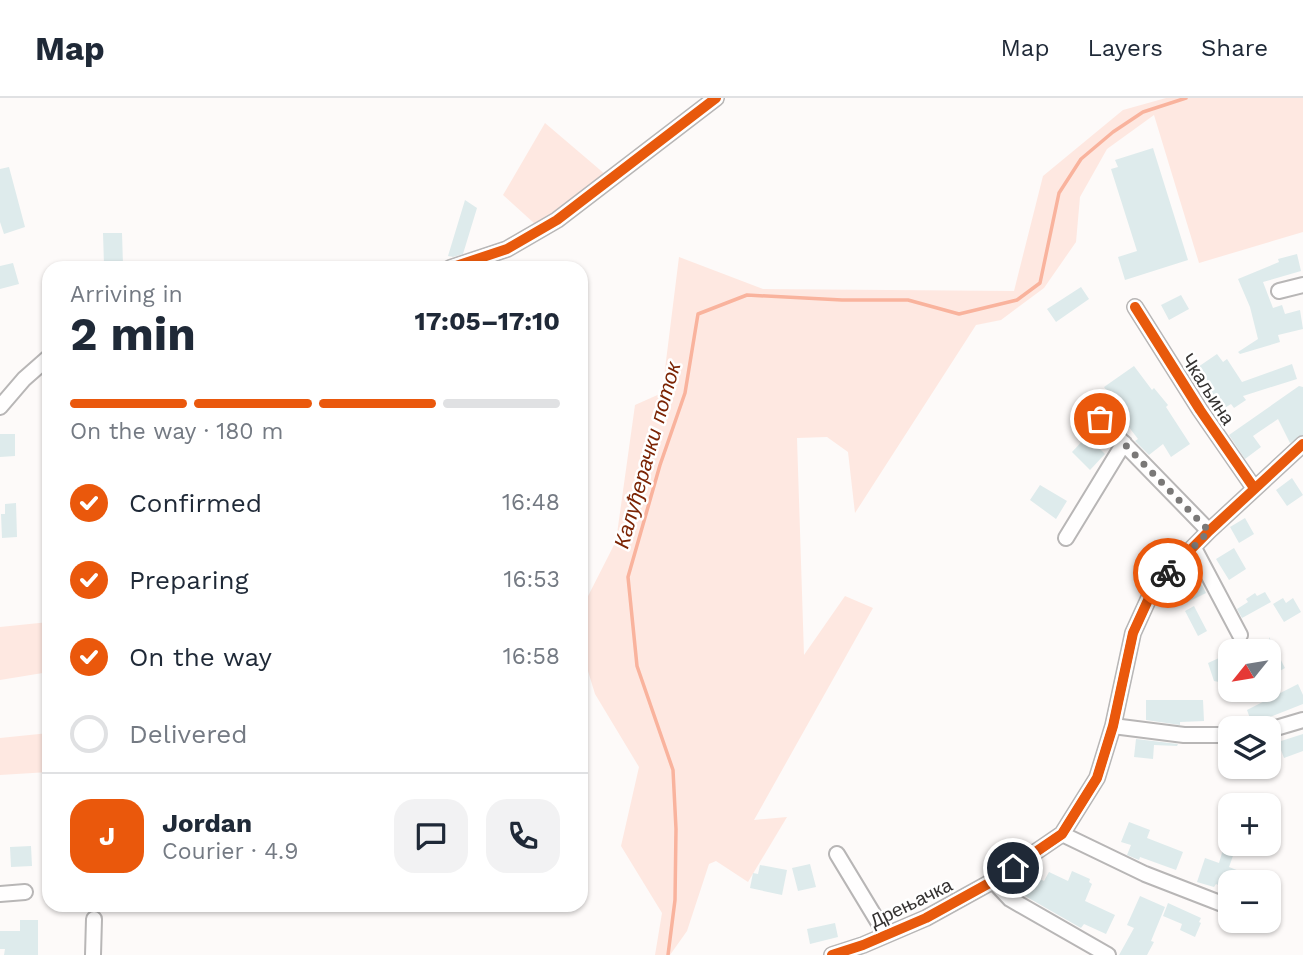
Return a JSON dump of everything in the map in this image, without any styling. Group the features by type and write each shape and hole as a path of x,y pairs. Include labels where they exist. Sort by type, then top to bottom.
{"street":[{"path":"470,261 507,248 557,220 716,98"},
{"path":"1279,291 1303,285"},
{"name":"Чкаљина","path":"1135,307 1200,410 1254,488"},
{"path":"0,407 42,363"},
{"path":"1100,419 1209,531"},
{"path":"1066,537 1124,443"},
{"name":"Дрењачка","path":"832,955 926,918 993,881 1062,834 1097,778 1113,726 1133,633 1154,587 1254,488 1301,451"},
{"path":"1194,548 1240,635"},
{"path":"1281,726 1303,720"},
{"path":"1113,726 1184,735 1218,735"},
{"path":"1062,834 1145,873 1218,902"},
{"path":"837,854 886,935"},
{"path":"993,881 1010,899 1108,955"},
{"path":"0,894 25,892"},
{"path":"93,955 94,919"}],"shaded area":[{"path":"1166,98 1303,98 1303,232 1199,263 1154,115 1107,149 1080,197 1076,242 1044,288 1001,320 976,325 855,513 848,452 827,437 797,438 804,655 845,596 873,608 754,820 787,817 748,882 716,861 709,864 687,931 670,955 655,955 662,913 621,846 639,767 595,694 588,671 588,596 616,541 635,405 662,393 679,257 763,289 1014,291 1043,176 1123,110"},
{"path":"545,123 606,175 556,213 535,224 503,195"},
{"path":"42,623 42,673 0,680 0,627"},
{"path":"42,734 42,772 0,775 0,738"}],"building":[{"path":"1153,148 1188,260 1125,280 1118,257 1137,251 1111,169 1118,167 1115,160"},
{"path":"9,167 25,227 4,234 0,222 0,169"},
{"path":"465,200 477,208 463,254 448,256"},
{"path":"103,233 122,233 123,261 104,261"},
{"path":"1297,254 1301,271 1263,282 1273,308 1282,305 1285,314 1300,310 1303,329 1278,335 1280,342 1240,354 1238,352 1258,339 1250,307 1238,279 1279,262 1278,259"},
{"path":"13,263 19,284 0,289 0,266"},
{"path":"1081,287 1089,299 1056,322 1047,309"},
{"path":"1181,295 1189,309 1169,320 1161,305"},
{"path":"1217,354 1223,362 1227,359 1242,382 1292,364 1297,379 1243,396 1246,400 1234,408 1231,404 1215,414 1201,392 1211,386 1198,367"},
{"path":"1134,366 1152,390 1154,388 1168,405 1166,407 1190,444 1171,457 1163,444 1149,455 1135,441 1138,439 1122,418 1125,415 1104,387"},
{"path":"1299,386 1303,387 1303,435 1290,443 1278,419 1253,436 1261,447 1245,459 1229,435"},
{"path":"0,434 15,434 15,456 0,457"},
{"path":"1087,436 1105,454 1090,470 1072,452"},
{"path":"1292,478 1303,495 1287,506 1276,490"},
{"path":"1040,485 1067,501 1056,519 1030,500"},
{"path":"16,503 17,537 2,538 1,514 5,514 5,504"},
{"path":"1245,518 1254,534 1239,543 1230,527"},
{"path":"1234,548 1246,569 1229,580 1216,559"},
{"path":"1196,573 1206,593 1184,604 1174,583"},
{"path":"1265,592 1271,602 1242,618 1237,609 1255,593 1257,596"},
{"path":"1283,598 1286,603 1293,598 1301,612 1284,622 1273,604"},
{"path":"1194,606 1207,631 1198,636 1185,611"},
{"path":"1218,658 1218,682 1214,681 1208,663"},
{"path":"1298,684 1303,695 1303,704 1272,716 1249,716 1247,710 1263,702 1281,702 1281,693"},
{"path":"1146,700 1203,700 1204,721 1180,722 1180,725 1146,720"},
{"path":"1303,734 1303,751 1284,758 1281,741"},
{"path":"1136,739 1178,744 1154,745 1153,759 1134,757"},
{"path":"1129,822 1150,830 1147,838 1183,852 1176,870 1127,855 1131,845 1121,842"},
{"path":"31,846 32,866 11,867 10,847"},
{"path":"1221,856 1233,856 1229,867 1237,870 1218,870 1218,885 1214,887 1197,882 1205,858 1219,863"},
{"path":"810,864 816,887 798,891 792,868"},
{"path":"760,865 787,870 782,895 750,888 753,873 758,874"},
{"path":"1072,871 1090,879 1092,884 1085,901 1115,915 1106,934 1084,924 1081,928 1025,896 1034,876 1044,881 1049,872 1068,881"},
{"path":"1140,896 1165,907 1151,941 1154,942 1147,955 1119,955 1134,928 1127,925"},
{"path":"1168,903 1201,918 1195,937 1180,930 1182,924 1163,916"},
{"path":"20,920 38,920 38,955 4,955 5,949 0,949 0,931 20,931"},
{"path":"835,923 838,937 810,944 807,929"}],"waterway":[{"name":"Калуђерачки поток","path":"668,955 675,900 673,770 637,666 628,577 660,465 685,393 698,314 747,295 908,300 959,314 1017,300 1040,283 1059,193 1081,159 1113,132 1143,112 1186,98"}],"cycle path":[{"path":"471,261 507,249 557,220 716,98"},
{"path":"1135,307 1200,410 1254,488"},
{"path":"832,955 926,918 993,881 1062,834 1097,778 1113,726 1133,633 1154,587 1209,531 1303,444"}],"way so far":[{"path":"1100,419 1209,531 1168,573"}],"route":[{"path":"1013,868 1062,834 1097,778 1113,726 1133,633 1154,587 1168,573"}]}
